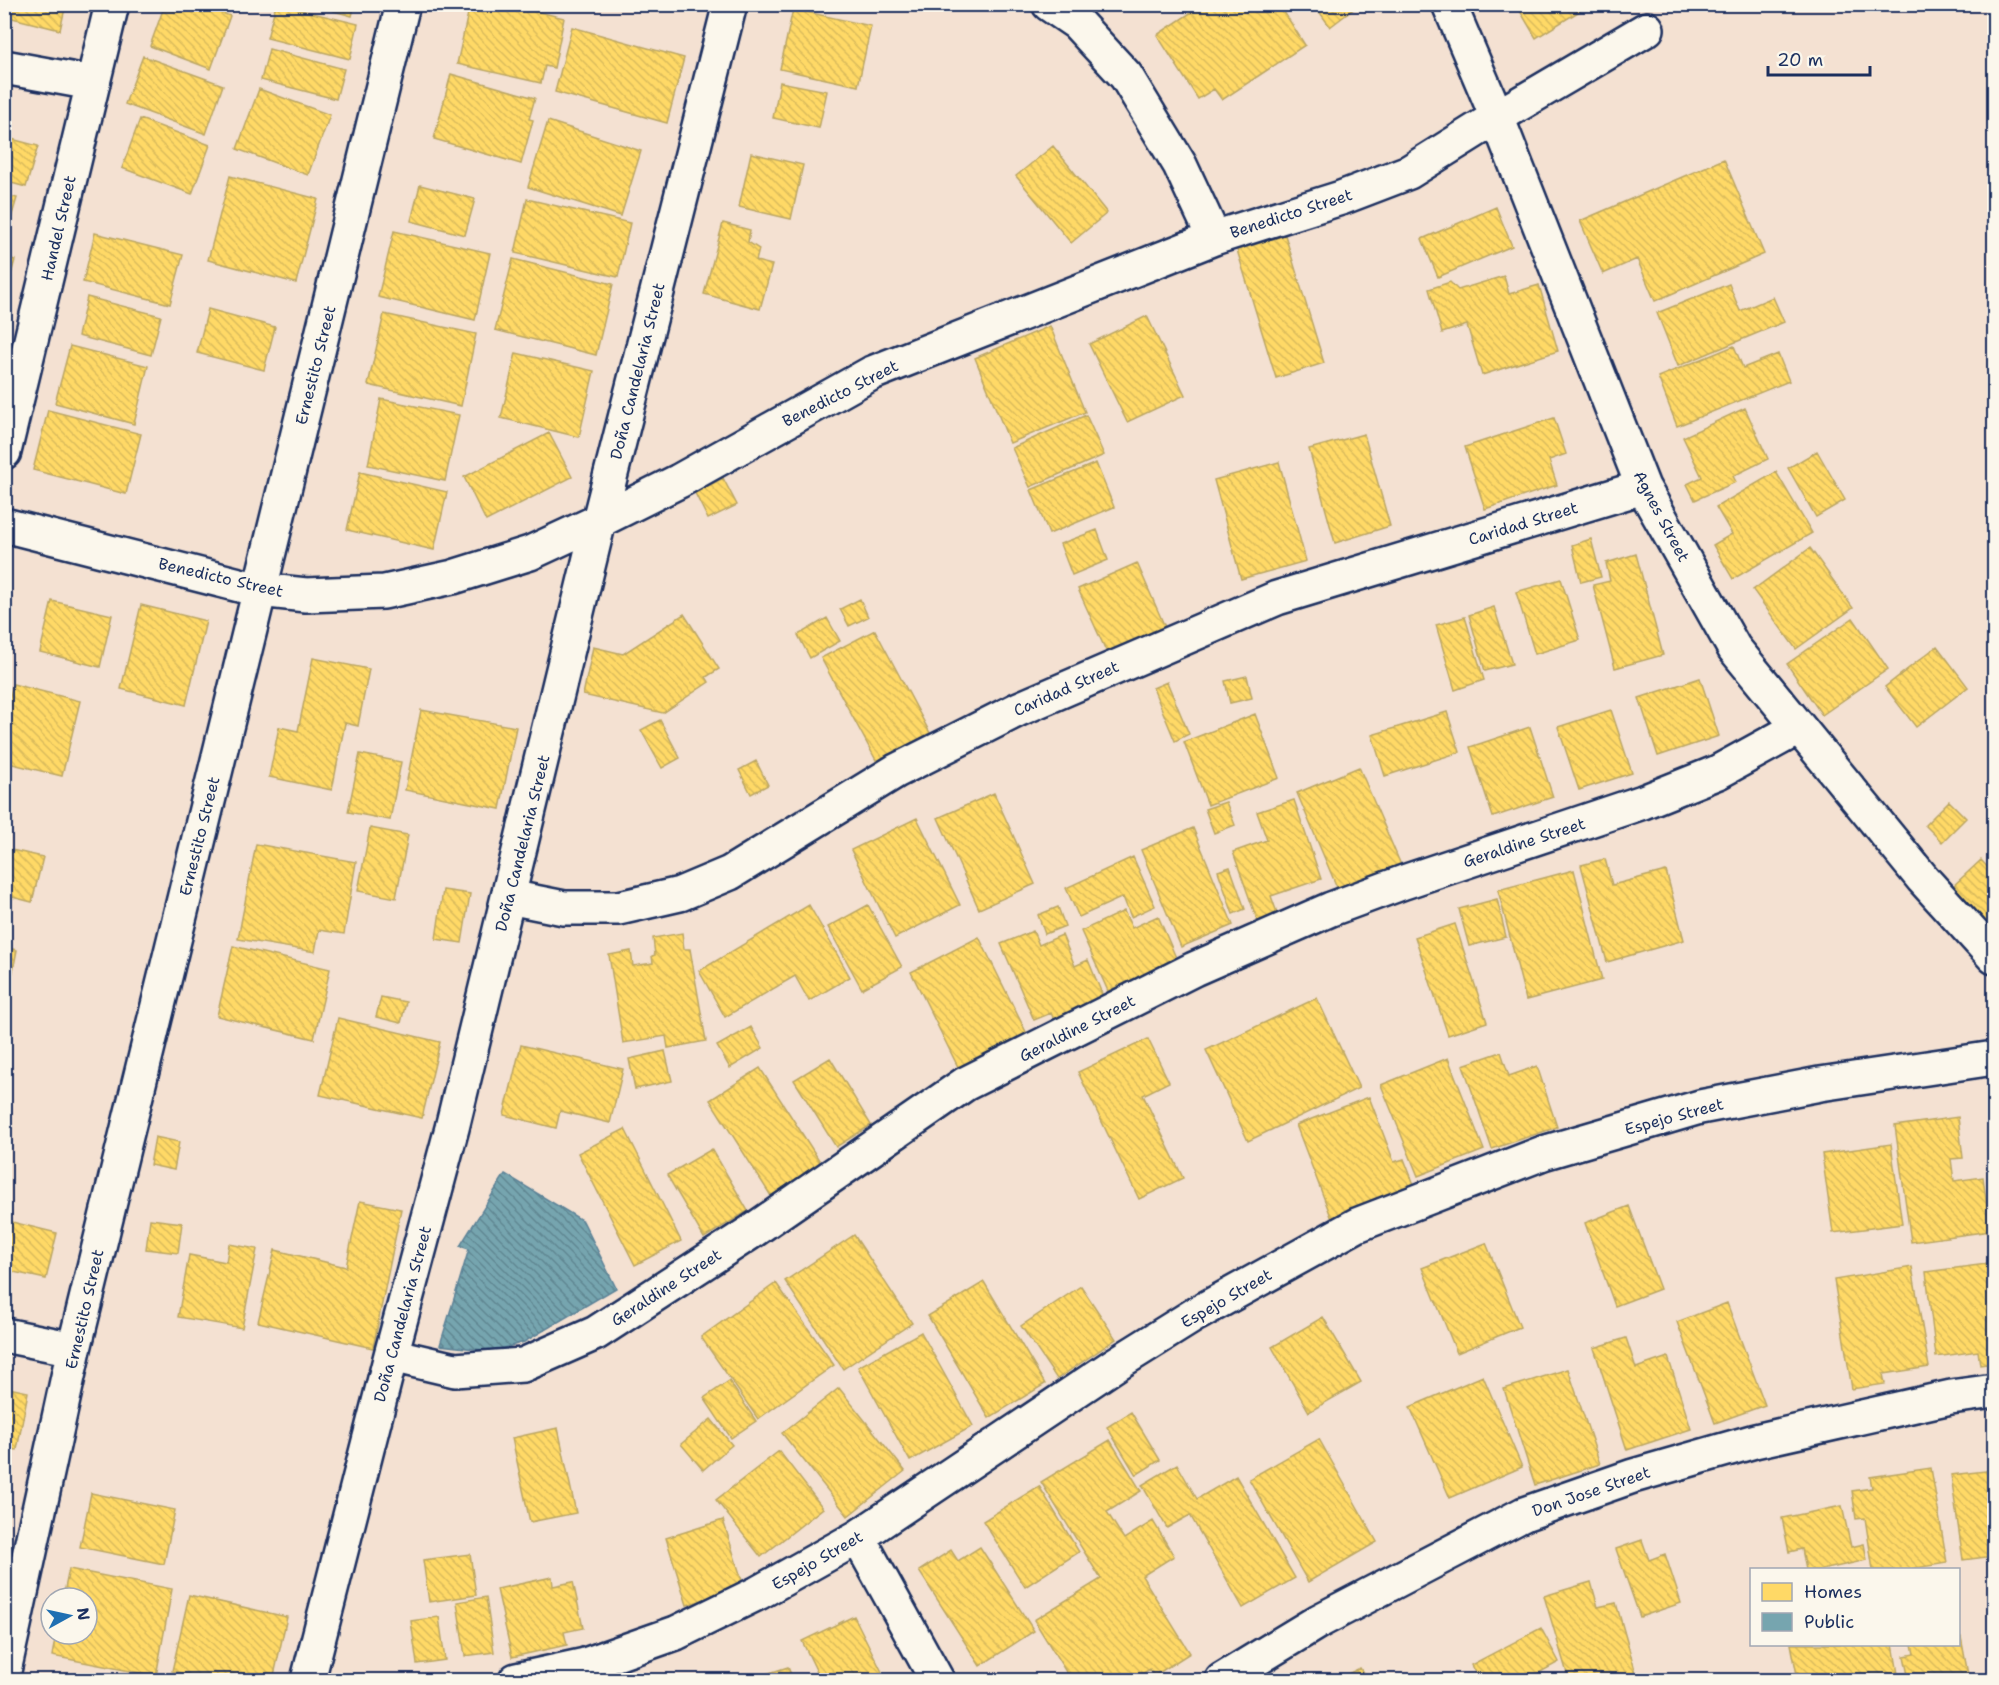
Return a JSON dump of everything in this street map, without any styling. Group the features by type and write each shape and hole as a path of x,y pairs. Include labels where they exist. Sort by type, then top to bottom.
{"street":[{"name":"Handel Street","path":"4,452 112,4"},
{"name":"Ernestito Street","path":"4,1671 74,1349 403,4"},
{"name":"Doña Candelaria Street","path":"308,1680 452,1128 599,521 730,4"},
{"path":"1049,4 1077,23 1126,76 1180,165 1214,238"},
{"name":"Agnes Street","path":"1449,4 1497,117 1643,487 1734,648 1923,879 1995,957"},
{"name":"Benedicto Street","path":"4,525 259,590 306,595 384,592 453,578 530,553 599,521 679,481 872,373 1214,238 1341,198 1409,172 1497,117 1647,29"},
{"path":"4,67 93,83"},
{"name":"Caridad Street","path":"509,897 564,908 620,908 681,894 730,873 896,771 1019,709 1277,598 1643,487"},
{"name":"Geraldine Street","path":"391,1355 455,1370 523,1365 596,1333 752,1232 965,1084 1194,969 1331,909 1404,882 1643,802 1718,772 1798,728"},
{"name":"Espejo Street","path":"516,1680 585,1665 676,1633 758,1593 858,1537 1176,1326 1357,1225 1543,1153 1700,1107 1820,1084 1995,1058"},
{"path":"4,1335 74,1349"},
{"name":"Don Jose Street","path":"1222,1680 1319,1621 1524,1514 1633,1476 1755,1441 1951,1397 1995,1391"},
{"path":"858,1537 937,1680"},
{"path":"4,1679 16,1680"}],"building: Homes":[{"path":"4,4 66,4 60,30 4,16"},
{"path":"165,4 199,4 230,16 211,69 150,46"},
{"path":"276,4 358,24 350,59 267,38"},
{"path":"308,4 355,4 352,16"},
{"path":"470,4 506,4 564,18 554,68 545,66 541,83 457,64"},
{"path":"1204,4 1279,4 1305,45 1222,100 1214,89 1198,99 1157,35"},
{"path":"1314,4 1360,4 1330,27"},
{"path":"1516,4 1591,4 1536,38"},
{"path":"793,9 871,26 858,86 780,69"},
{"path":"572,27 684,58 667,123 555,92"},
{"path":"269,49 344,69 336,99 261,80"},
{"path":"143,56 223,85 206,134 125,104"},
{"path":"451,74 535,98 529,119 533,120 521,164 434,139"},
{"path":"780,82 827,91 819,128 773,118"},
{"path":"259,89 330,115 308,175 237,149"},
{"path":"140,119 210,145 192,194 122,168"},
{"path":"548,121 641,151 621,216 528,187"},
{"path":"4,137 38,146 26,187 4,181"},
{"path":"1053,146 1107,213 1071,243 1016,176"},
{"path":"751,153 803,165 791,219 739,207"},
{"path":"1724,159 1764,254 1655,301 1637,259 1603,274 1580,221"},
{"path":"230,176 318,199 296,283 208,260"},
{"path":"420,185 475,199 465,235 411,221"},
{"path":"4,195 17,198 4,242"},
{"path":"527,199 630,223 618,277 515,253"},
{"path":"1496,207 1512,246 1438,277 1422,239"},
{"path":"723,223 750,230 748,242 759,249 756,261 772,265 760,309 704,294"},
{"path":"394,231 490,253 475,320 378,297"},
{"path":"95,233 183,255 170,304 83,282"},
{"path":"1285,235 1324,363 1276,378 1237,250"},
{"path":"4,257 15,260 4,300"},
{"path":"513,259 613,284 596,355 495,330"},
{"path":"1504,276 1509,294 1539,285 1558,351 1482,375 1467,325 1442,333 1429,289 1450,282 1458,290"},
{"path":"1729,284 1740,311 1773,297 1784,322 1678,366 1657,313"},
{"path":"87,297 161,316 151,355 78,336"},
{"path":"208,309 275,327 264,370 197,353"},
{"path":"384,314 476,334 461,406 368,385"},
{"path":"1147,316 1185,395 1127,422 1089,344"},
{"path":"1050,326 1085,412 1010,443 975,358"},
{"path":"70,346 148,366 134,424 55,403"},
{"path":"1734,346 1743,368 1778,354 1789,381 1677,426 1658,377"},
{"path":"516,353 594,371 579,437 501,418"},
{"path":"381,399 459,415 445,481 368,465"},
{"path":"1745,408 1768,459 1733,476 1736,482 1695,500 1687,484 1702,477 1683,437"},
{"path":"48,410 141,434 126,494 33,470"},
{"path":"1086,415 1104,455 1030,487 1012,448"},
{"path":"1554,418 1566,454 1549,460 1557,485 1485,509 1465,447"},
{"path":"549,433 572,477 486,521 464,477"},
{"path":"1364,434 1390,526 1335,543 1309,449"},
{"path":"1817,451 1845,500 1816,517 1788,468"},
{"path":"1279,462 1306,561 1241,579 1214,480"},
{"path":"1096,463 1114,507 1049,534 1031,490"},
{"path":"360,472 447,492 434,550 347,530"},
{"path":"1776,472 1812,533 1733,579 1713,545 1732,534 1716,507"},
{"path":"723,478 737,505 708,519 695,493"},
{"path":"1097,530 1108,560 1072,575 1060,544"},
{"path":"1591,539 1601,577 1581,582 1572,545"},
{"path":"1810,548 1853,608 1796,649 1753,590"},
{"path":"1636,554 1663,655 1615,668 1593,585 1610,581 1606,563"},
{"path":"1137,563 1165,627 1107,653 1078,589"},
{"path":"1561,579 1580,640 1535,654 1516,592"},
{"path":"860,599 868,617 849,626 840,609"},
{"path":"52,601 112,615 100,667 40,652"},
{"path":"141,605 206,621 186,705 121,689"},
{"path":"1494,607 1512,664 1485,671 1469,615"},
{"path":"684,614 719,669 706,677 709,682 663,713 583,695 593,647 623,654"},
{"path":"1465,617 1484,680 1455,690 1436,625"},
{"path":"827,618 840,641 810,658 798,635"},
{"path":"1853,618 1888,669 1822,715 1787,664"},
{"path":"875,630 930,733 877,762 821,658"},
{"path":"1937,646 1968,687 1916,727 1885,687"},
{"path":"313,658 369,669 358,726 345,723 332,790 269,777 279,727 298,731"},
{"path":"1247,676 1252,698 1230,703 1225,681"},
{"path":"1700,678 1719,736 1658,756 1639,698"},
{"path":"1167,682 1189,734 1175,741 1153,688"},
{"path":"13,684 80,701 62,776 4,762 4,721"},
{"path":"421,710 516,727 500,809 405,790"},
{"path":"1611,710 1632,773 1579,790 1558,727"},
{"path":"1447,712 1460,752 1385,776 1372,735"},
{"path":"1255,714 1279,778 1208,805 1184,742"},
{"path":"660,720 680,758 662,768 641,730"},
{"path":"1530,727 1553,797 1493,817 1470,747"},
{"path":"360,754 401,762 390,820 348,812"},
{"path":"756,761 768,785 751,794 739,770"},
{"path":"1359,767 1401,865 1339,892 1297,793"},
{"path":"994,793 1035,884 979,909 938,818"},
{"path":"1294,800 1321,879 1271,896 1280,921 1260,928 1233,852 1267,840 1257,812"},
{"path":"1949,801 1966,818 1942,842 1925,825"},
{"path":"1226,802 1235,825 1214,833 1205,809"},
{"path":"917,818 960,905 895,938 851,850"},
{"path":"370,828 408,835 396,898 358,891"},
{"path":"1193,828 1233,925 1181,947 1141,850"},
{"path":"256,844 356,862 344,934 319,930 315,952 238,939"},
{"path":"7,849 43,857 32,902 4,895 4,857"},
{"path":"1133,857 1155,906 1131,917 1123,897 1079,917 1066,888"},
{"path":"1605,859 1612,885 1666,871 1684,940 1607,962 1581,865"},
{"path":"1981,860 1994,874 1994,931 1952,887"},
{"path":"1230,867 1245,909 1233,914 1218,871"},
{"path":"1574,870 1602,980 1526,1000 1498,890"},
{"path":"443,890 470,894 462,943 436,939"},
{"path":"1497,899 1506,937 1469,946 1459,909"},
{"path":"809,905 850,977 809,1001 795,976 725,1017 699,971"},
{"path":"868,905 902,967 862,989 828,927"},
{"path":"1058,907 1065,926 1045,934 1038,915"},
{"path":"1124,911 1132,928 1158,916 1177,960 1108,991 1081,931"},
{"path":"1455,924 1487,1022 1448,1035 1415,937"},
{"path":"1033,931 1039,945 1062,935 1075,966 1088,960 1105,1001 1055,1022 1051,1013 1034,1020 1001,944"},
{"path":"682,933 684,949 690,949 706,1041 668,1048 666,1036 623,1043 609,955 631,951 633,966 653,963 652,956 655,955 653,938"},
{"path":"979,937 1029,1038 961,1073 911,972"},
{"path":"233,946 330,969 314,1039 217,1016"},
{"path":"4,947 17,950 4,1017"},
{"path":"381,997 406,1002 401,1023 376,1017"},
{"path":"1317,998 1359,1088 1248,1141 1206,1050"},
{"path":"338,1018 440,1042 422,1118 320,1095"},
{"path":"751,1027 763,1048 730,1068 717,1046"},
{"path":"1148,1039 1169,1082 1143,1095 1183,1178 1139,1199 1078,1072"},
{"path":"521,1045 623,1069 610,1123 560,1111 556,1128 504,1115"},
{"path":"665,1051 672,1081 635,1089 629,1059"},
{"path":"1501,1052 1509,1076 1537,1066 1557,1127 1492,1149 1463,1065"},
{"path":"830,1058 871,1125 836,1147 794,1080"},
{"path":"1448,1058 1484,1150 1418,1176 1381,1085"},
{"path":"760,1068 821,1163 771,1196 710,1100"},
{"path":"1369,1097 1394,1162 1404,1159 1415,1187 1332,1219 1296,1125"},
{"path":"1958,1117 1963,1158 1951,1159 1954,1181 1983,1177 1990,1231 1911,1242 1895,1126"},
{"path":"625,1129 681,1241 635,1265 578,1153"},
{"path":"155,1137 179,1142 174,1170 150,1165"},
{"path":"1891,1144 1902,1224 1833,1233 1822,1154"},
{"path":"712,1149 748,1211 704,1238 667,1175"},
{"path":"360,1201 401,1209 373,1348 258,1322 275,1250 346,1267"},
{"path":"1629,1206 1660,1289 1615,1306 1585,1223"},
{"path":"150,1219 182,1223 178,1253 146,1249"},
{"path":"4,1220 57,1233 46,1279 4,1270"},
{"path":"854,1235 912,1323 843,1369 785,1281"},
{"path":"1486,1243 1520,1327 1457,1353 1422,1268"},
{"path":"229,1244 257,1249 242,1328 178,1317 189,1255 226,1262"},
{"path":"1994,1263 1994,1363 1980,1365 1978,1351 1936,1357 1926,1272"},
{"path":"1912,1267 1929,1367 1883,1374 1885,1384 1852,1389 1834,1280"},
{"path":"984,1282 1045,1384 989,1418 928,1316"},
{"path":"776,1283 834,1365 758,1419 701,1337"},
{"path":"1081,1286 1116,1339 1057,1379 1021,1326"},
{"path":"1727,1303 1765,1405 1715,1423 1677,1322"},
{"path":"1323,1317 1361,1382 1309,1412 1272,1347"},
{"path":"921,1332 973,1426 910,1461 858,1367"},
{"path":"1626,1338 1636,1368 1668,1357 1691,1429 1627,1450 1594,1348"},
{"path":"1568,1369 1600,1464 1535,1485 1504,1389"},
{"path":"1483,1376 1522,1467 1450,1498 1410,1407"},
{"path":"729,1381 756,1421 731,1438 704,1398"},
{"path":"4,1387 28,1392 17,1450 4,1448"},
{"path":"839,1388 905,1471 848,1516 782,1433"},
{"path":"1131,1412 1160,1460 1136,1475 1107,1427"},
{"path":"711,1419 732,1445 703,1470 681,1444"},
{"path":"558,1428 576,1513 530,1522 512,1438"},
{"path":"1319,1439 1377,1542 1308,1582 1249,1479"},
{"path":"1110,1440 1141,1491 1107,1512 1124,1539 1153,1521 1174,1556 1142,1576 1190,1653 1154,1676 1150,1669 1132,1680 1071,1680 1034,1620 1101,1579 1041,1482"},
{"path":"779,1451 823,1508 761,1557 716,1500"},
{"path":"1177,1464 1197,1499 1236,1476 1295,1578 1243,1608 1190,1515 1167,1528 1142,1485"},
{"path":"1931,1468 1947,1563 1916,1568 1873,1568 1865,1518 1856,1519 1852,1491 1872,1488 1870,1477"},
{"path":"1994,1470 1994,1556 1963,1560 1951,1475"},
{"path":"1039,1486 1079,1552 1025,1587 983,1521"},
{"path":"91,1493 175,1510 164,1564 80,1547"},
{"path":"1842,1506 1851,1547 1864,1544 1867,1560 1831,1568 1806,1568 1802,1549 1789,1552 1782,1518"},
{"path":"723,1520 744,1587 687,1605 666,1538"},
{"path":"1642,1540 1649,1560 1665,1554 1681,1603 1640,1617 1616,1549"},
{"path":"980,1547 1034,1631 980,1666 919,1571 951,1550 958,1561"},
{"path":"470,1554 476,1595 429,1602 423,1560"},
{"path":"69,1569 172,1589 156,1676 52,1656 54,1646 99,1646 99,1586 65,1586"},
{"path":"552,1577 553,1586 573,1582 583,1628 564,1632 567,1645 512,1657 497,1589"},
{"path":"1591,1582 1598,1607 1616,1603 1637,1677 1625,1680 1569,1680 1544,1596"},
{"path":"189,1595 287,1617 273,1680 215,1680 172,1671"},
{"path":"486,1597 494,1652 465,1656 457,1602"},
{"path":"854,1616 886,1680 821,1680 802,1641"},
{"path":"439,1617 445,1660 417,1664 411,1621"},
{"path":"1541,1628 1559,1662 1533,1676 1535,1680 1479,1680 1471,1665"},
{"path":"1961,1637 1969,1680 1909,1680 1904,1656 1914,1654 1912,1646 1960,1646"},
{"path":"1791,1646 1893,1646 1899,1680 1798,1680"},
{"path":"788,1667 793,1680 747,1680"},
{"path":"1360,1668 1367,1680 1336,1680"}],"building: Public":[{"path":"505,1174 583,1221 616,1288 524,1342 493,1351 440,1345 469,1249 460,1246"}]}
